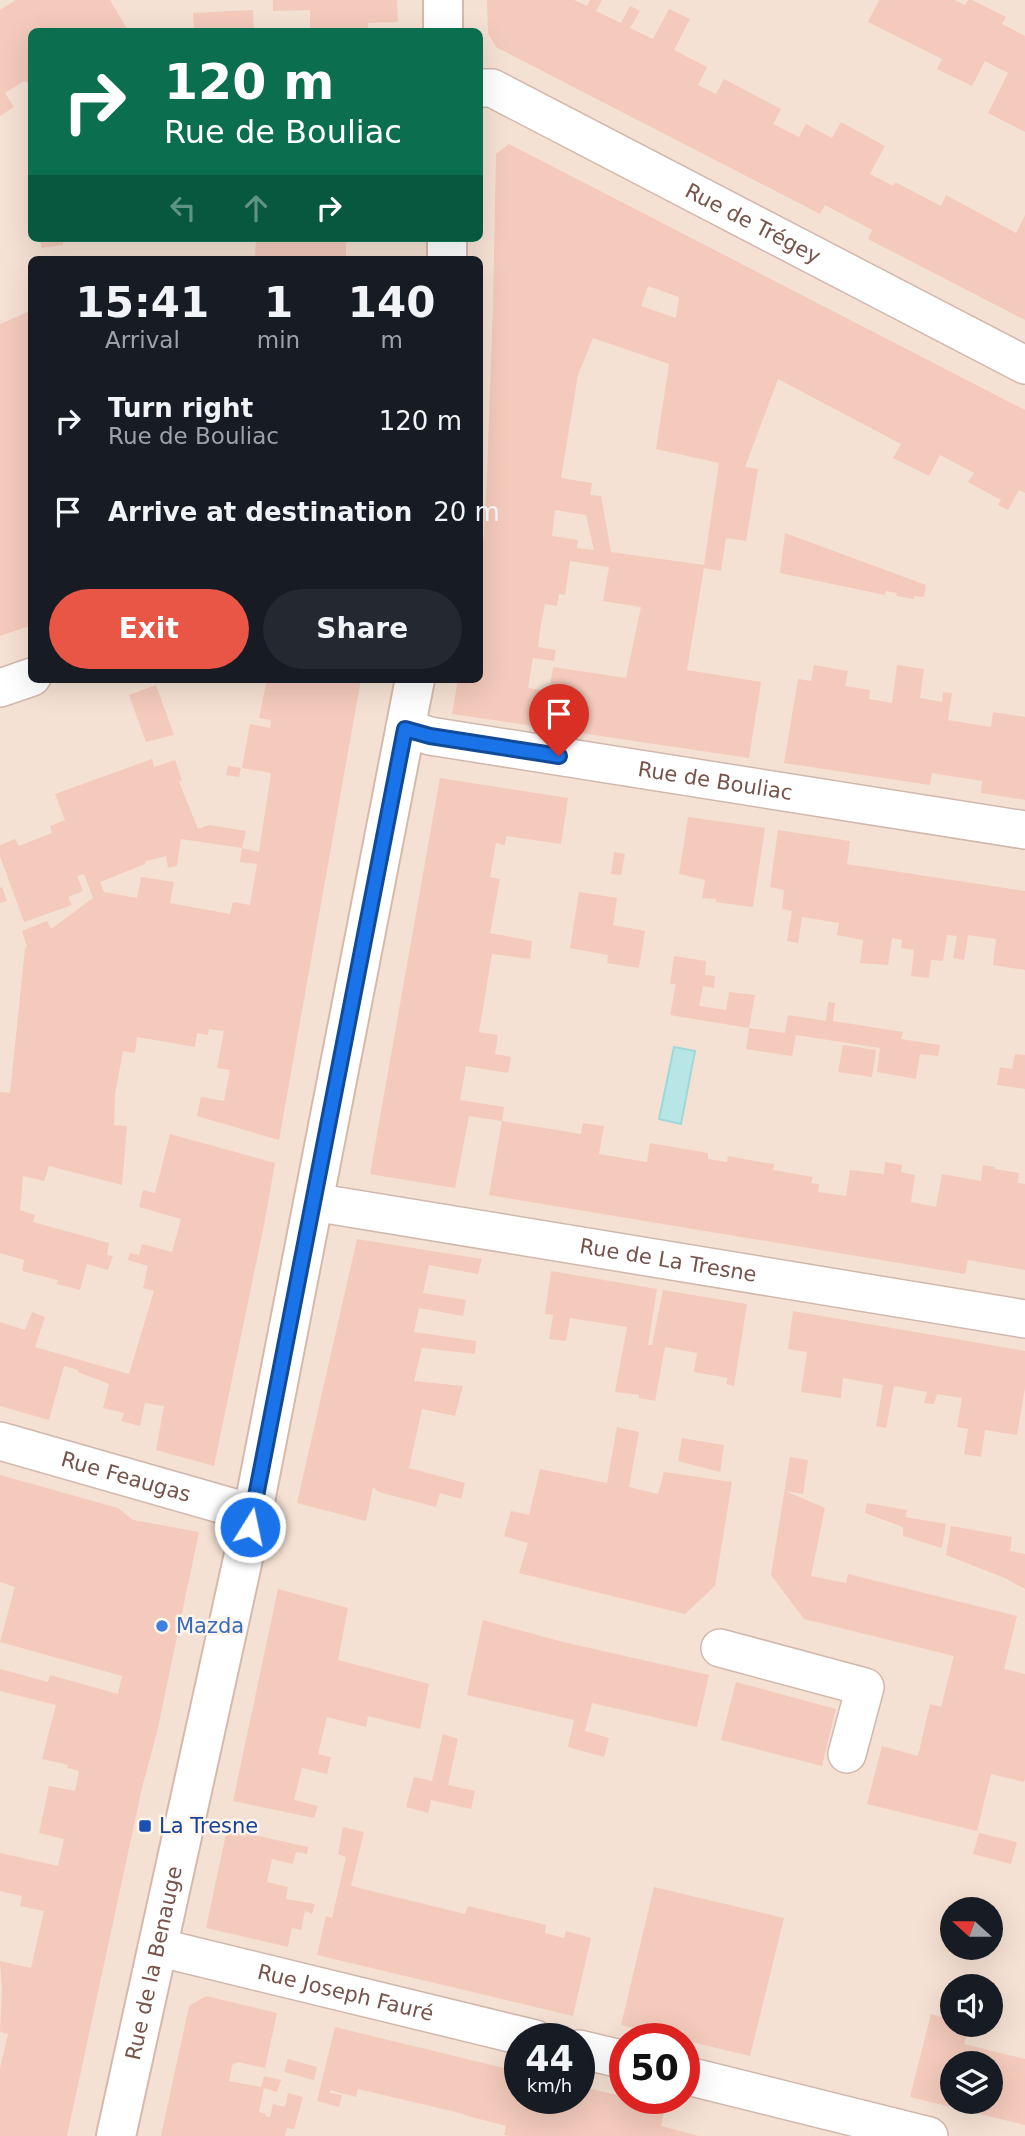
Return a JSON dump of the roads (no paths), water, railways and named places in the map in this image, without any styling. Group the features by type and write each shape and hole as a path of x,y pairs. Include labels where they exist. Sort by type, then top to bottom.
{"main road":[{"path":"443,0 443,28"},
{"name":"Rue de la Benauge","path":"116,2136 252,1513 414,683"}],"street":[{"name":"Rue de Trégey","path":"483,89 492,88 1025,365"},
{"path":"0,688 28,678"},
{"name":"Rue de Bouliac","path":"405,729 430,736 1025,830"},
{"name":"Rue de La Tresne","path":"313,1202 1025,1320"},
{"name":"Rue Feaugas","path":"0,1441 252,1513"},
{"path":"720,1648 865,1687 847,1754"},
{"name":"Rue Joseph Fauré","path":"158,1947 504,2031"},
{"path":"700,2079 929,2136"}],"water":[{"path":"674,1047 695,1051 681,1124 659,1119"}],"place":[{"name":"Mazda","path":"162,1626"},
{"name":"La Tresne","path":"145,1826"}]}
